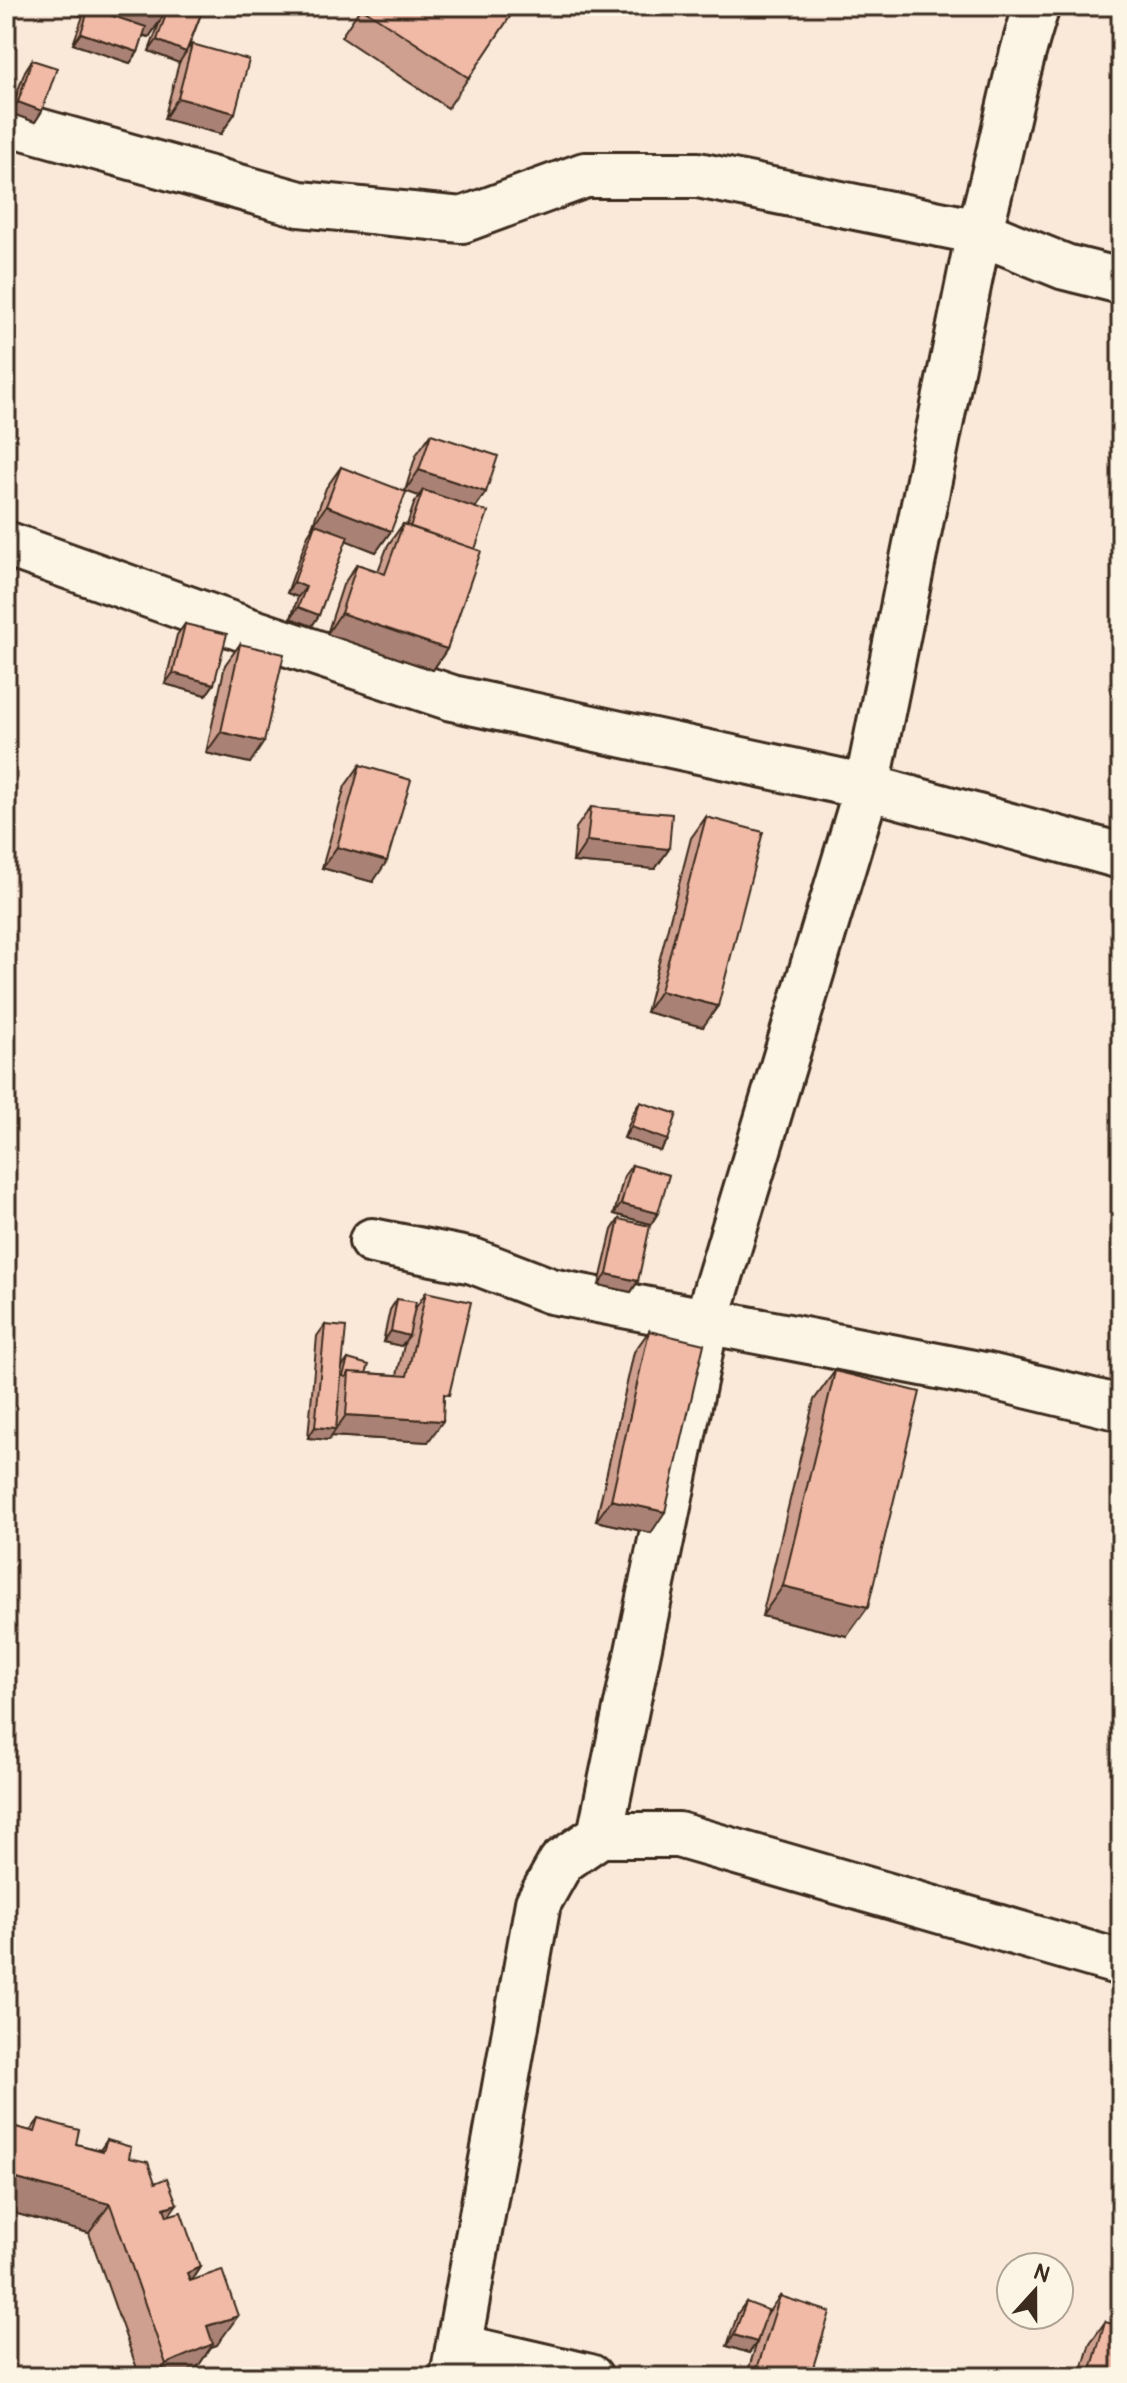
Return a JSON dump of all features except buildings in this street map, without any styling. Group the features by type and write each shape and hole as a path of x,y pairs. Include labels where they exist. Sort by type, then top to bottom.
{"street":[{"path":"600,1835 706,1323 867,787 979,232 996,174 1020,57 1037,6"},
{"path":"6,122 300,204 462,220 585,175 698,175 979,232 1065,267 1121,281"},
{"path":"6,544 250,631 452,698 867,787 1121,856"},
{"path":"372,1241 473,1261 551,1291 984,1375 1121,1408"},
{"path":"590,2377 456,2362 538,1903 561,1862 600,1835 678,1835 1121,1963"}]}
